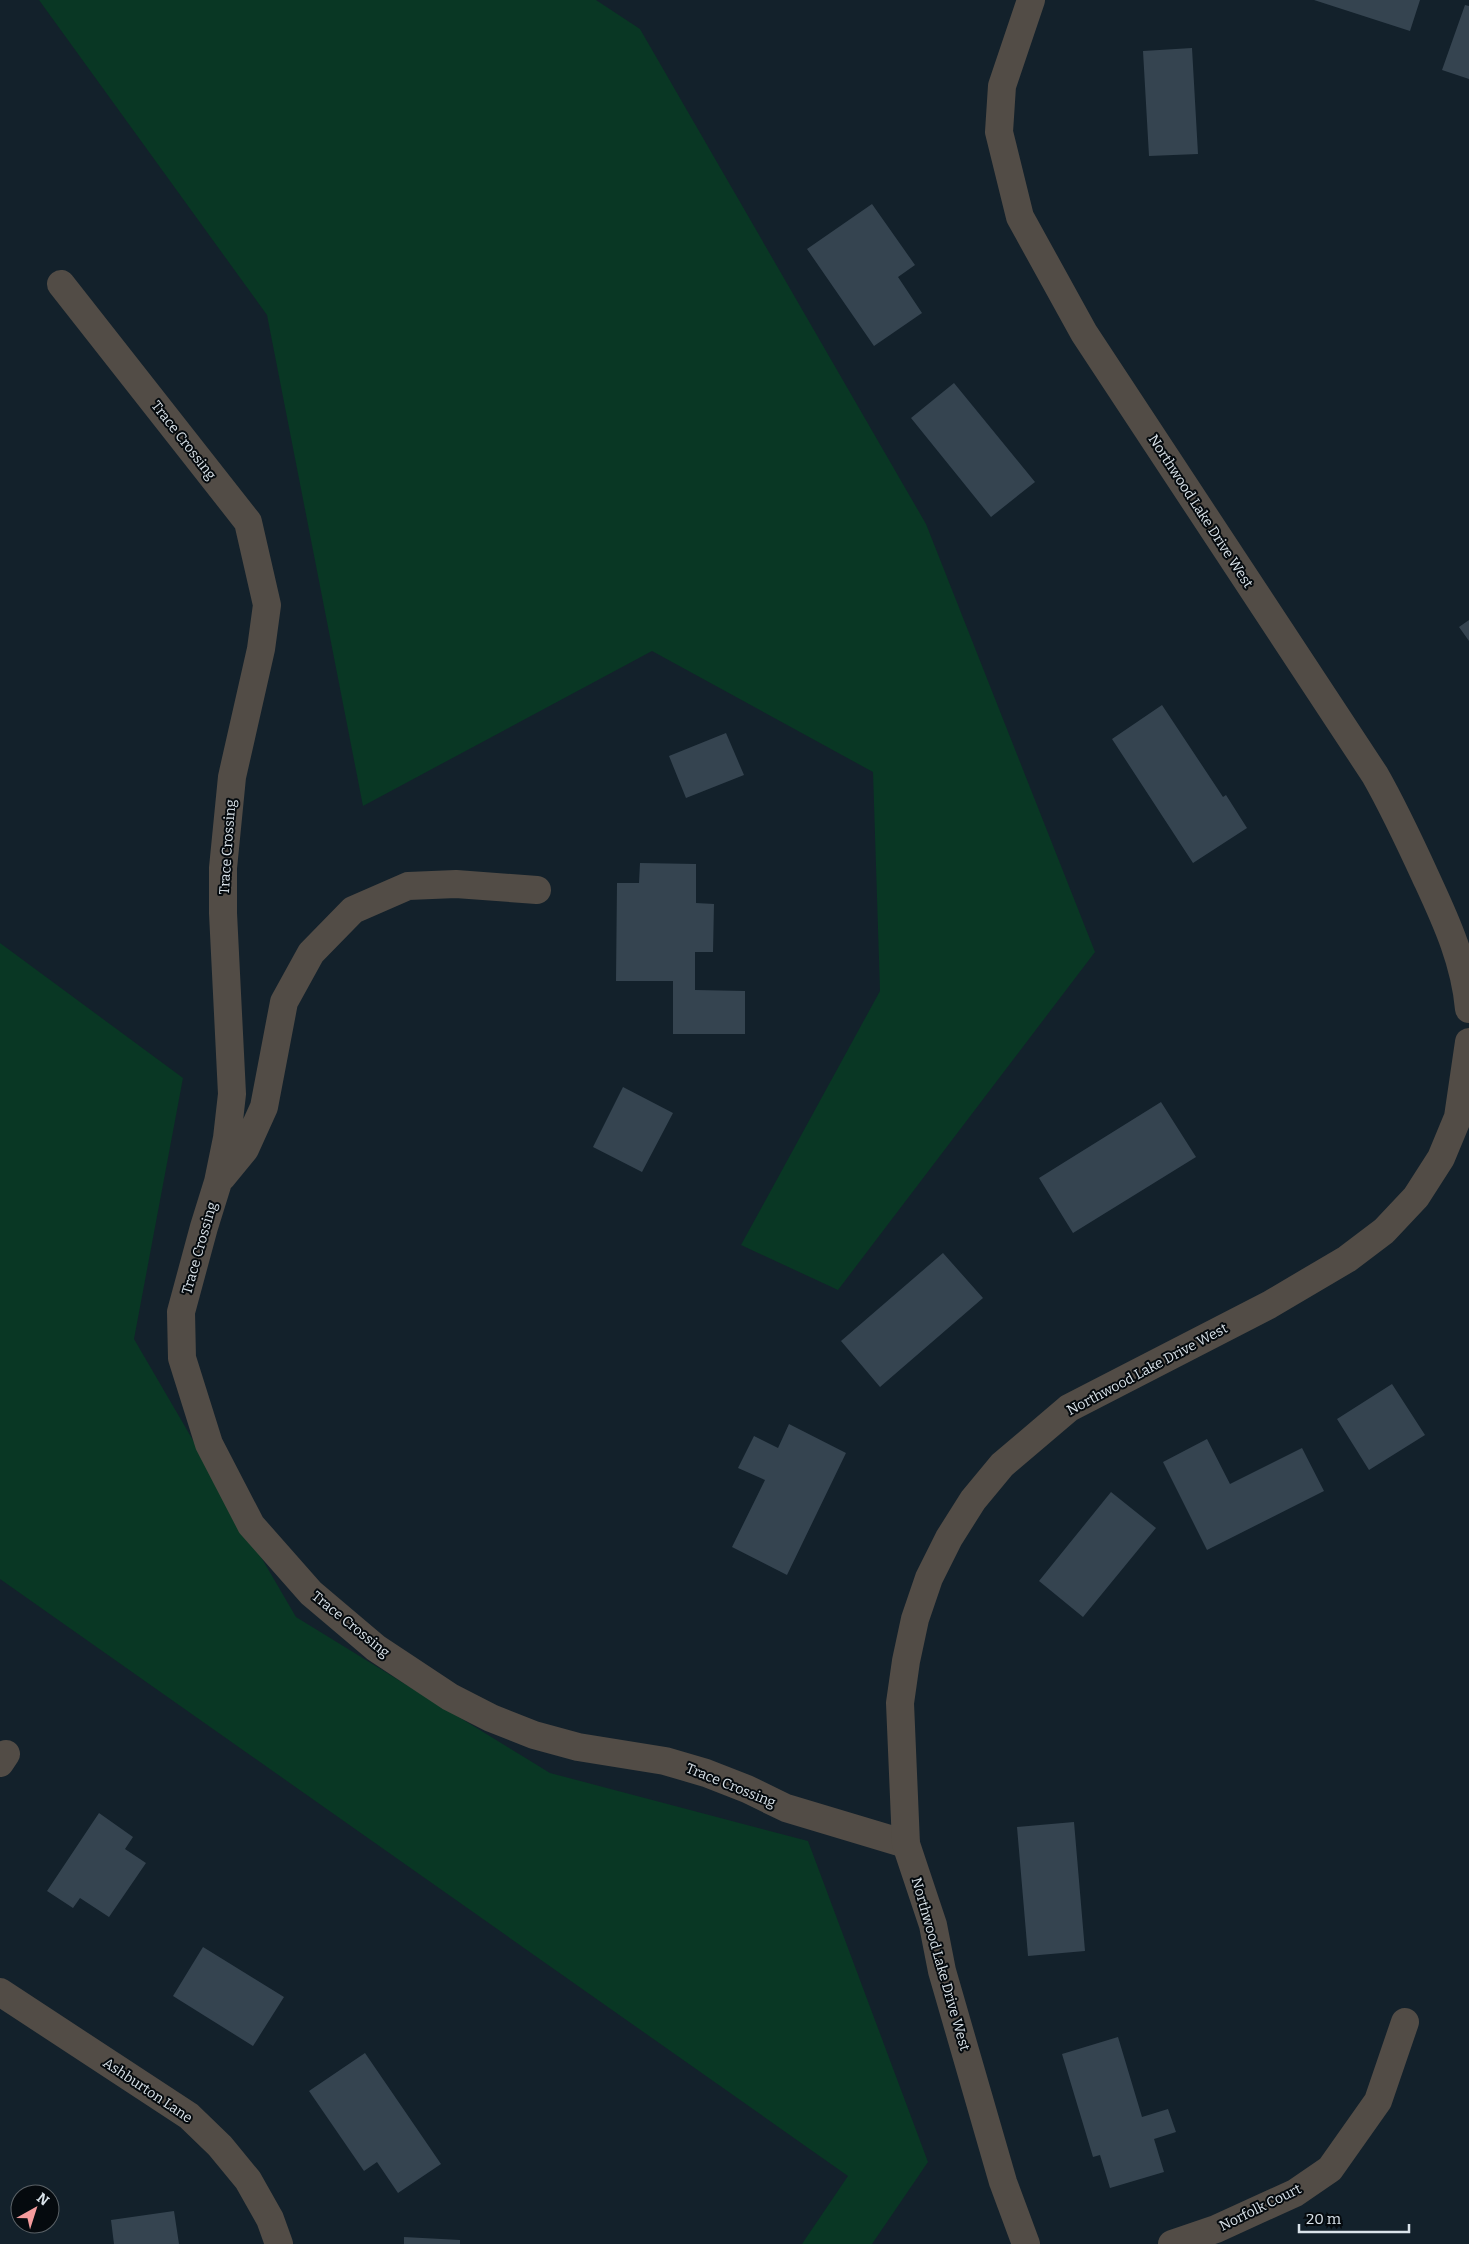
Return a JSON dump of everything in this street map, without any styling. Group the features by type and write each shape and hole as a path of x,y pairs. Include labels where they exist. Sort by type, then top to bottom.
{"street":[{"name":"Northwood Lake Drive West","path":"1032,0 1002,86 999,132 1020,217 1061,295 1084,333 1375,775 1397,814 1455,941 1467,985 1469,1009"},
{"name":"Trace Crossing","path":"61,284 248,522 267,605 261,649 232,777 223,868 223,913 232,1094 227,1138 218,1182 181,1312 182,1358 209,1444 251,1525 311,1592 376,1648 450,1696 491,1718 534,1735 578,1747 665,1761 706,1773 747,1789 786,1808 906,1844"},
{"path":"218,1182 245,1149 264,1107 284,1002 311,953 353,910 408,886 456,884 537,890"},
{"name":"Northwood Lake Drive West","path":"1026,2244 1000,2172 942,1971 933,1925 906,1844 900,1703 915,1619 929,1578 973,1500 1002,1465 1069,1408 1269,1305 1348,1258 1384,1231 1416,1197 1441,1158 1458,1117 1469,1042"},
{"name":"Ashburton Lane","path":"0,1992 189,2116 220,2146 248,2180 270,2219 279,2244"},
{"name":"Norfolk Court","path":"1172,2244 1216,2229 1295,2193 1330,2169 1378,2101 1405,2022"}],"green space":[{"path":"39,0 596,0 640,29 926,524 1095,952 838,1290 741,1245 880,991 873,772 652,651 363,806 267,315"},
{"path":"0,943 183,1078 134,1339 296,1617 550,1773 808,1841 928,2162 872,2244 802,2244 848,2176 0,1579"}],"building":[{"path":"1314,0 1420,0 1410,31"},
{"path":"1465,5 1469,6 1469,79 1442,70"},
{"path":"1192,48 1198,154 1149,156 1143,51"},
{"path":"872,204 915,265 898,277 922,313 874,346 807,249"},
{"path":"954,383 1035,482 991,517 911,418"},
{"path":"1469,620 1469,641 1459,627"},
{"path":"1162,705 1223,797 1226,795 1247,828 1193,863 1112,739"},
{"path":"726,733 744,775 686,798 669,756"},
{"path":"640,863 696,864 696,903 714,904 713,952 695,952 695,990 745,991 745,1034 673,1034 673,981 616,981 617,883 639,883"},
{"path":"623,1087 673,1113 642,1172 593,1147"},
{"path":"1161,1102 1196,1157 1073,1233 1039,1178"},
{"path":"943,1253 983,1298 880,1387 841,1341"},
{"path":"1392,1384 1425,1435 1369,1470 1337,1419"},
{"path":"789,1424 846,1453 787,1575 732,1547 765,1480 738,1468 754,1436 778,1448"},
{"path":"1207,1439 1230,1484 1302,1448 1324,1491 1207,1550 1163,1462"},
{"path":"1111,1492 1156,1528 1083,1617 1039,1581"},
{"path":"99,1813 133,1837 125,1849 146,1863 109,1917 80,1898 73,1908 47,1891"},
{"path":"1074,1822 1085,1951 1028,1956 1017,1827"},
{"path":"203,1947 284,1997 253,2046 173,1996"},
{"path":"1118,2037 1142,2117 1168,2109 1176,2132 1154,2139 1164,2172 1110,2188 1100,2155 1093,2157 1062,2054"},
{"path":"365,2053 441,2164 398,2193 377,2162 364,2171 309,2091"},
{"path":"174,2211 179,2244 114,2244 111,2220"},
{"path":"404,2237 460,2240 460,2244 404,2244"}]}
